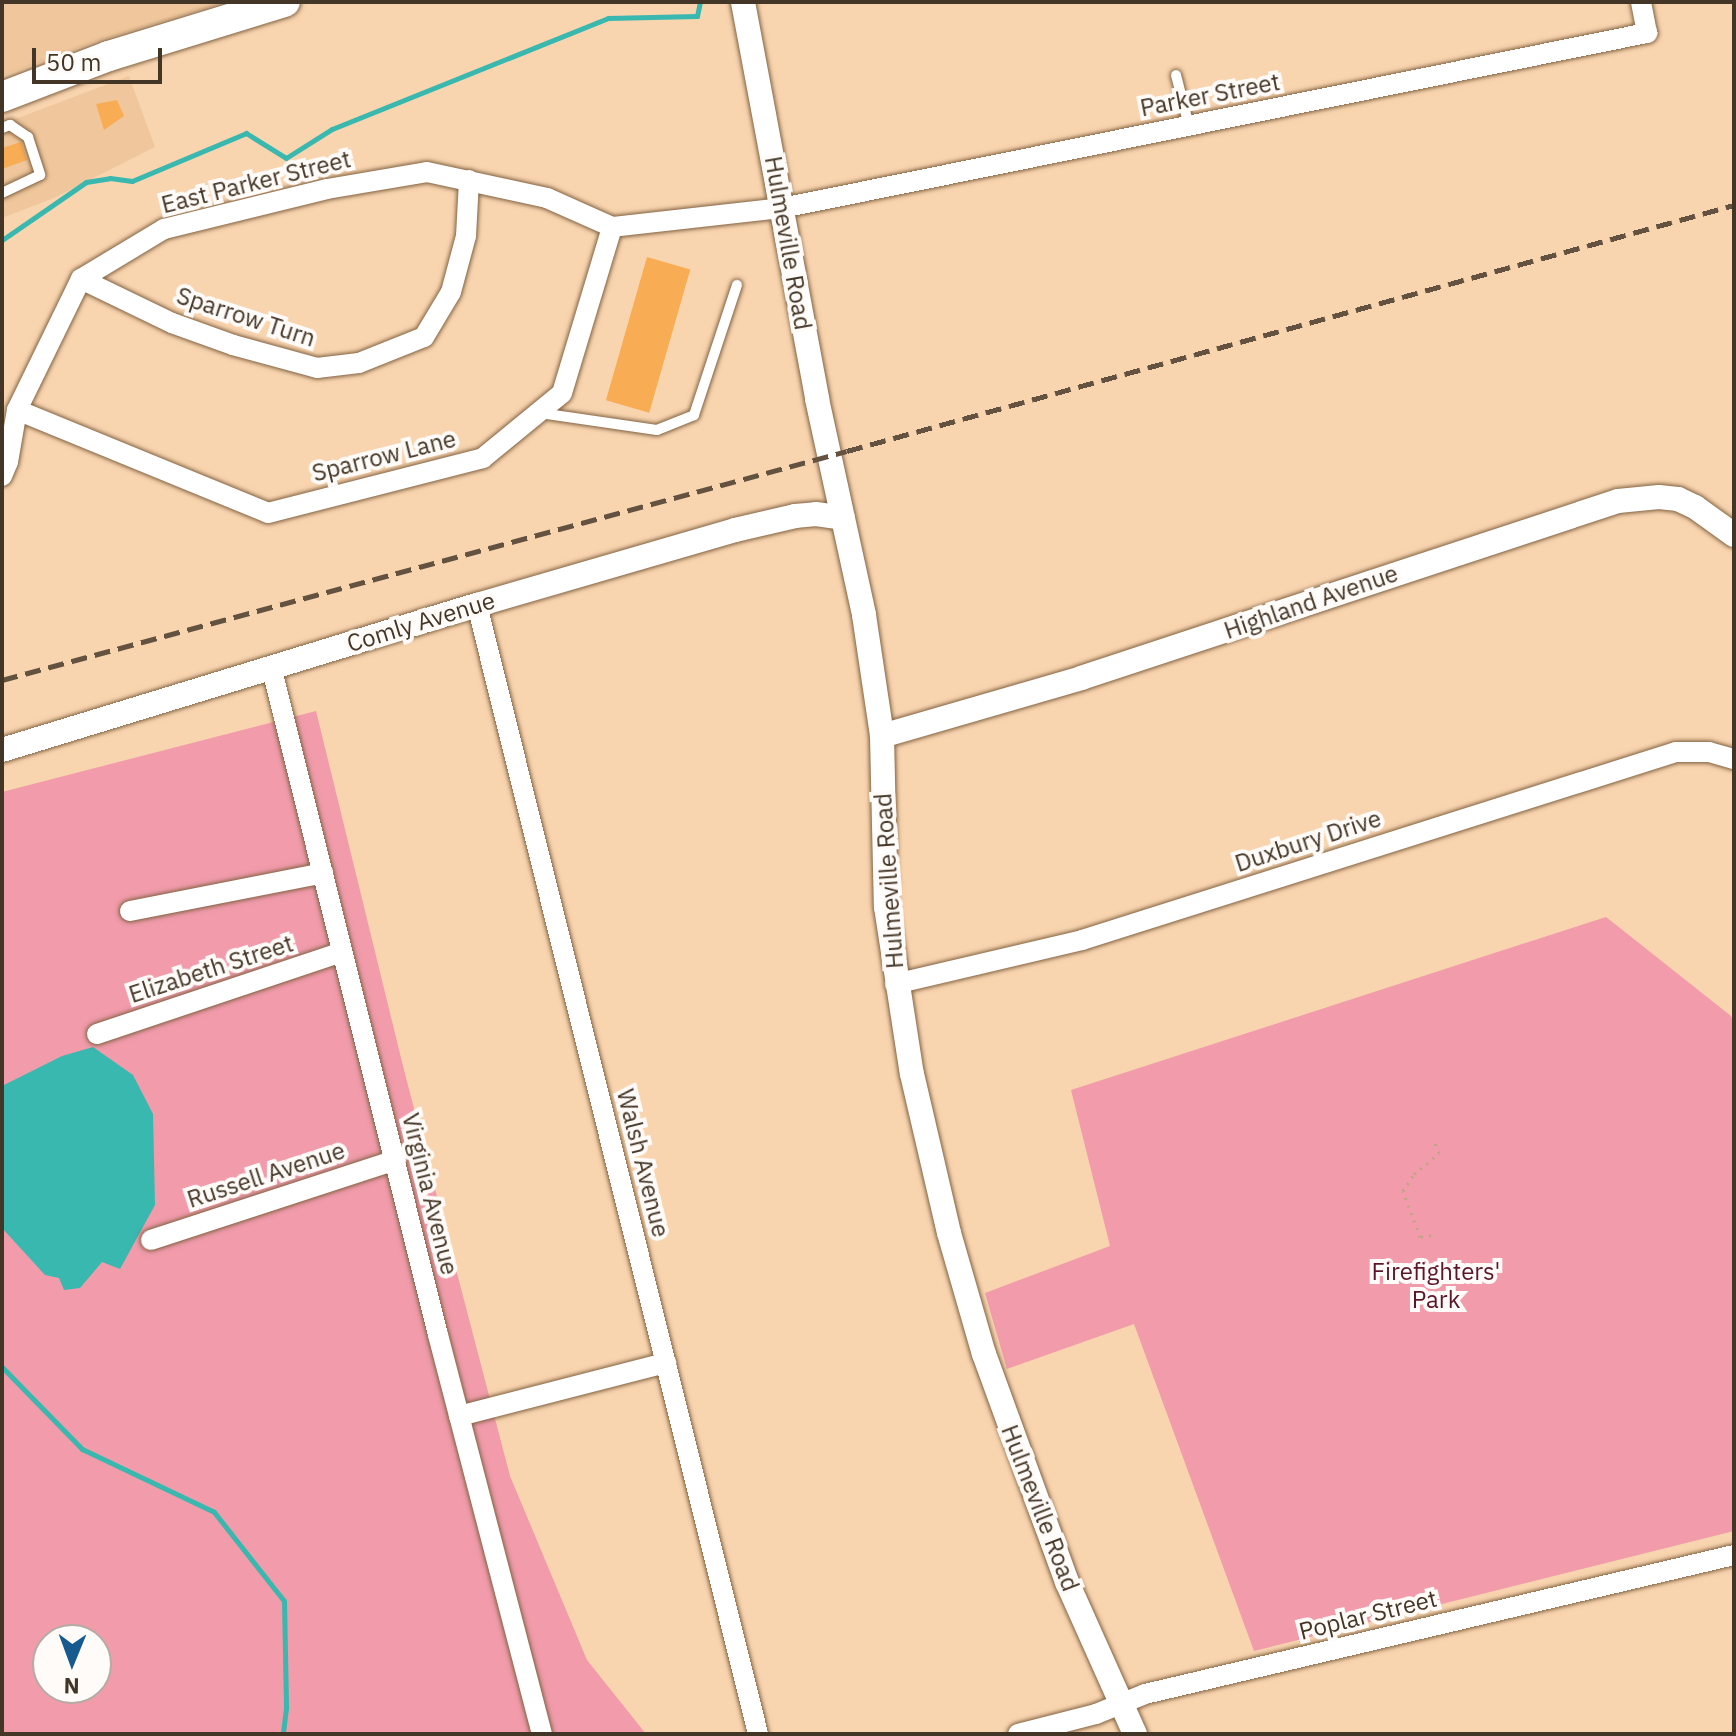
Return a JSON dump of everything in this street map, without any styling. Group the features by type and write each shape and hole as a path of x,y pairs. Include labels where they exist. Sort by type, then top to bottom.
{"main road":[{"path":"2,97 123,51 285,2"}],"street":[{"name":"Hulmeville Road","path":"743,2 864,615 882,736 886,907 895,984 949,1233 984,1354 1067,1582 1135,1734"},
{"name":"Parker Street","path":"782,208 1647,33 1641,2"},
{"name":"East Parker Street","path":"81,279 164,229 327,189 427,172 547,198 612,227"},
{"name":"Sparrow Turn","path":"81,279 172,323 233,345 317,368 359,363 424,337 444,304 451,292 466,236 469,180"},
{"path":"612,227 782,208"},
{"name":"Sparrow Lane","path":"17,410 268,513 483,458 562,393 612,227"},
{"path":"2,476 8,462 17,410 81,279"},
{"name":"Highland Avenue","path":"882,736 1081,678 1618,501 1659,497 1678,499 1695,507 1734,535"},
{"name":"Comly Avenue","path":"2,750 271,666 735,530 806,515 843,518"},
{"name":"Walsh Avenue","path":"477,605 758,1734"},
{"name":"Virginia Avenue","path":"271,666 542,1734"},
{"name":"Duxbury Drive","path":"895,984 1082,940 1676,752 1709,752 1734,759"},
{"path":"130,911 323,873"},
{"name":"Elizabeth Street","path":"97,1034 342,952"},
{"name":"Russell Avenue","path":"151,1240 396,1160"},
{"path":"459,1416 666,1363"},
{"name":"Poplar Street","path":"1018,1734 1096,1714 1120,1702 1734,1555"}],"lane":[{"path":"1176,75 1189,126"},
{"path":"2,128 10,125 28,137 40,175 2,193"},
{"path":"538,413 657,430 694,415 737,285"}],"path":[{"path":"1431,1235 1420,1237 1403,1191 1414,1174 1439,1153 1434,1139"}],"shaded area":[{"path":"2,2 225,2 94,42 2,76"},
{"path":"129,76 155,147 54,198 2,218 2,124"}],"green space":[{"path":"316,711 404,1070 510,1476 587,1660 646,1734 2,1734 2,792"},
{"name":"Firefighters' Park","path":"1606,917 1731,1016 1734,1025 1734,1531 1254,1651 1134,1324 1007,1369 985,1293 1110,1246 1071,1090"}],"water":[{"path":"93,1047 133,1075 153,1114 155,1205 120,1269 102,1262 80,1288 64,1290 59,1278 45,1275 2,1228 2,1086 62,1056"}],"building":[{"path":"117,100 124,116 104,130 96,104"},
{"path":"21,142 27,160 2,169 2,148"},
{"path":"647,257 690,269 649,413 606,400"}],"waterway":[{"path":"2,240 86,182 110,178 132,181 246,133 286,158 332,129 608,18 697,16 700,2"},
{"path":"2,1367 82,1449 214,1512 284,1601 286,1708 283,1734"}],"railway":[{"path":"2,680 847,451 1734,205"}]}
